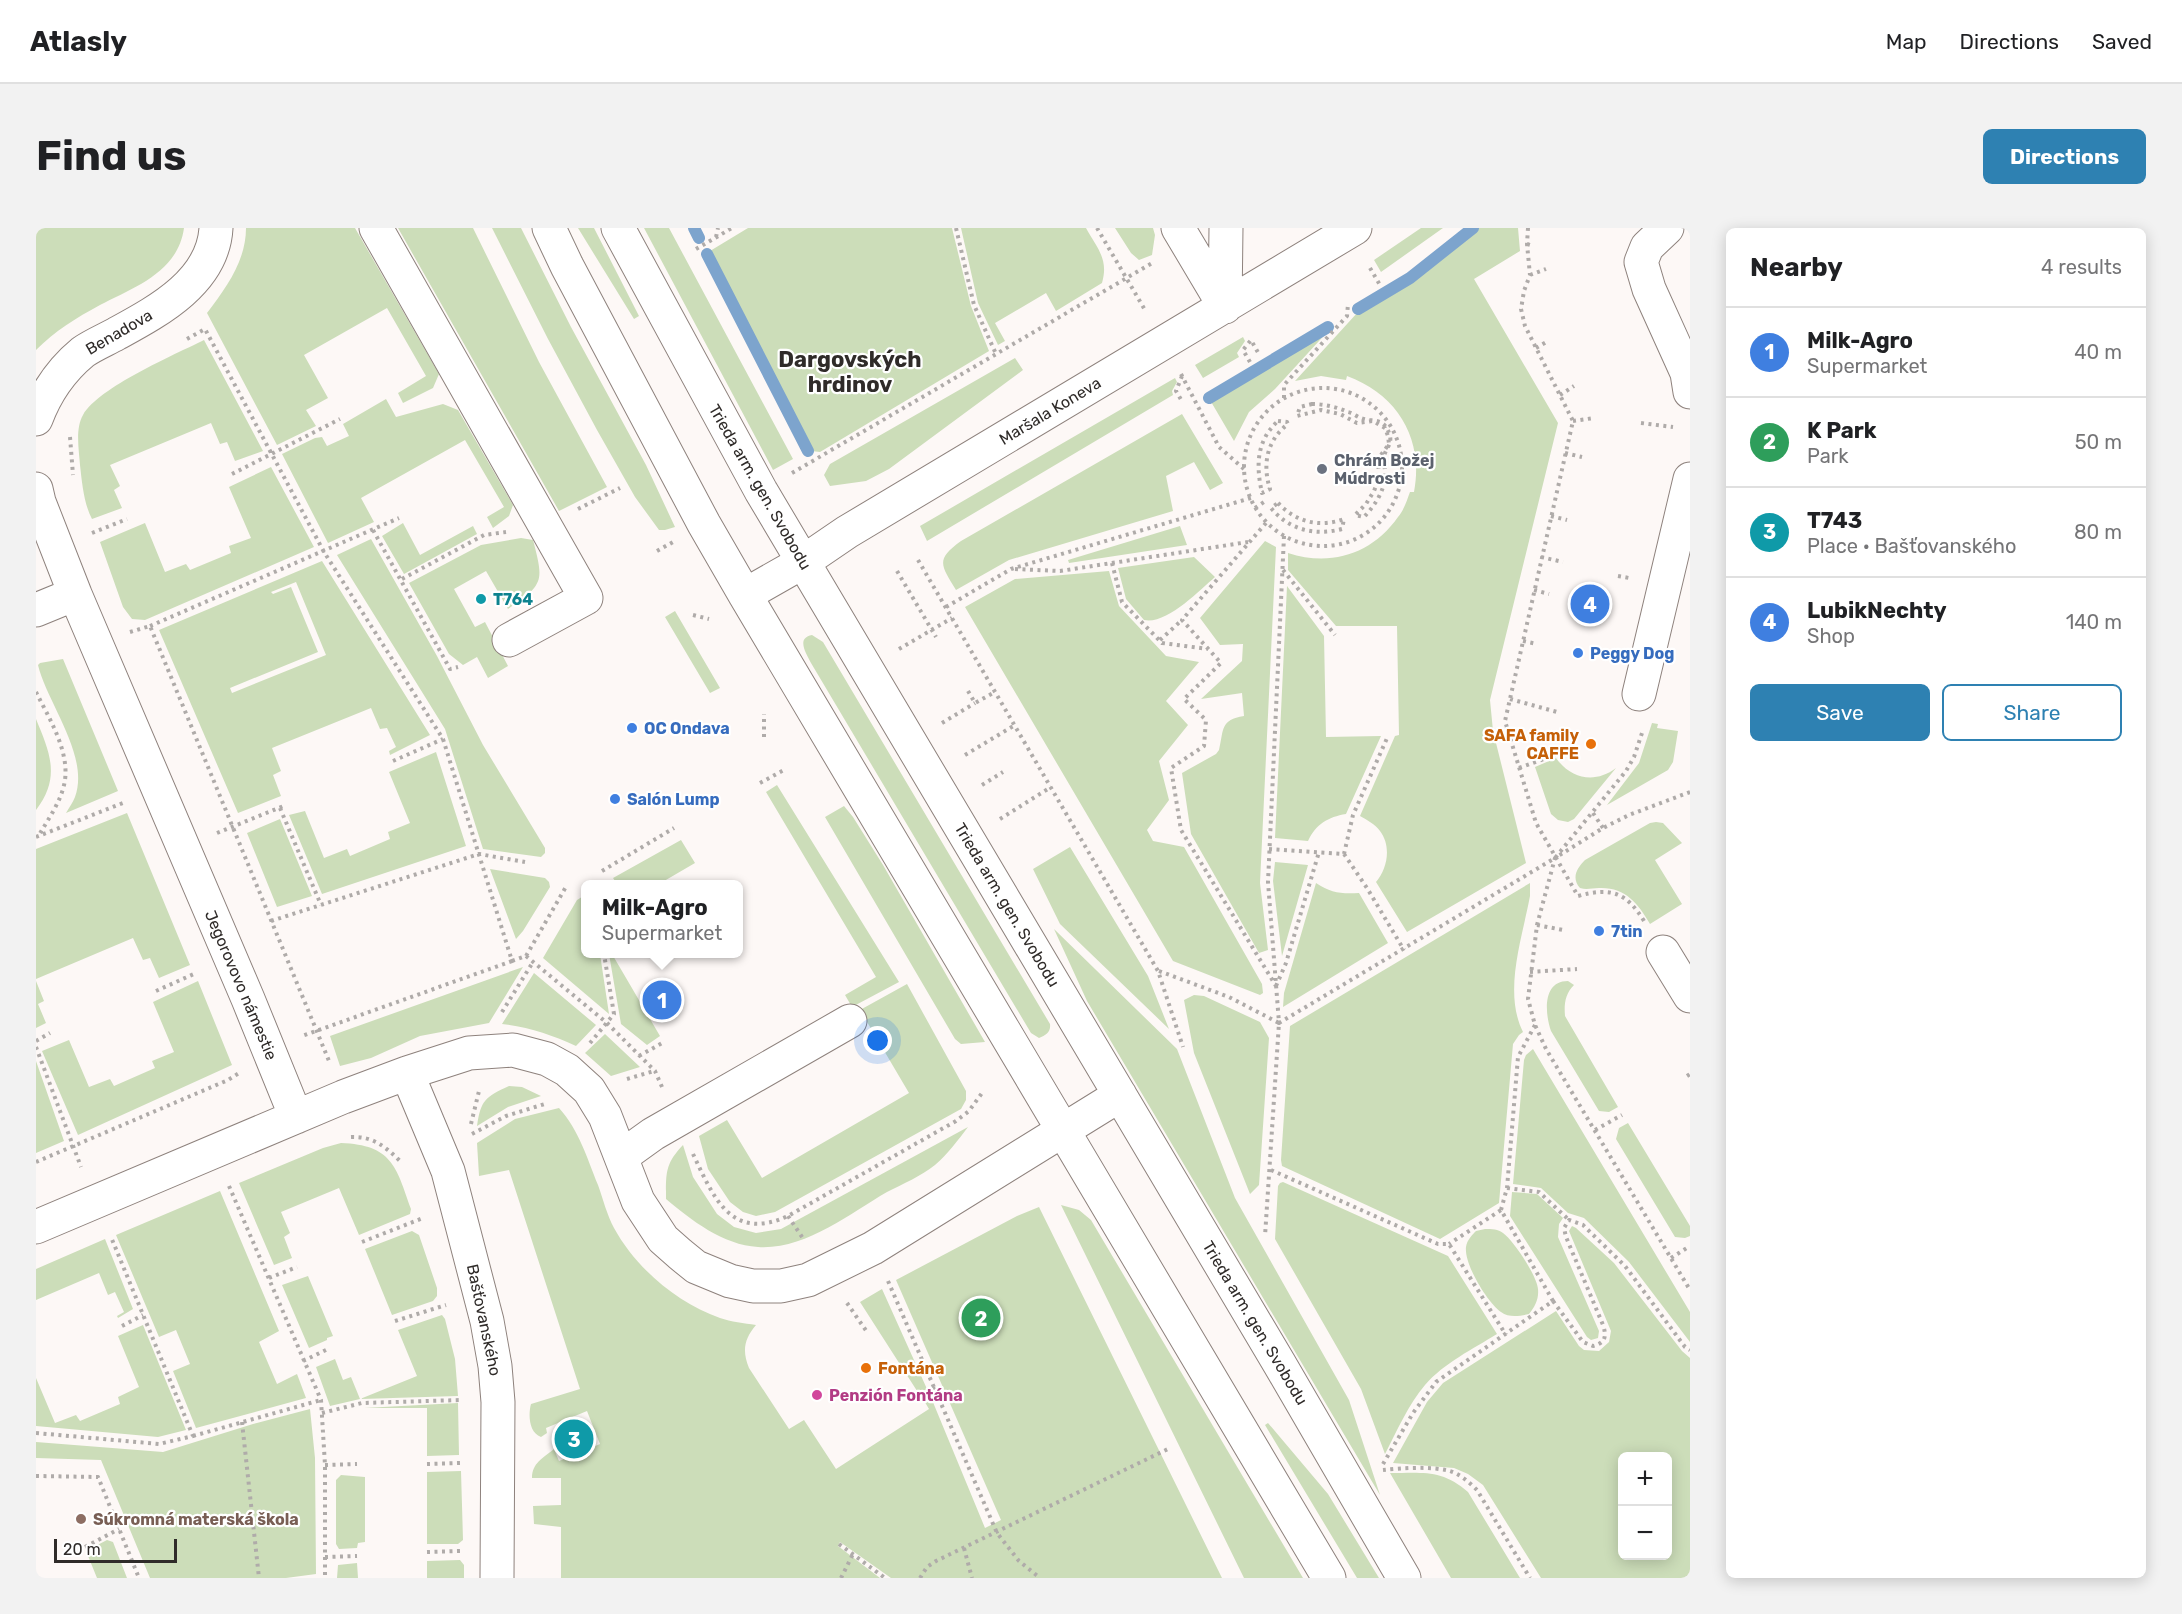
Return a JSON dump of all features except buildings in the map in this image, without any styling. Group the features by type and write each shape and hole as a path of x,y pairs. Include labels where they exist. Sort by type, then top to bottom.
{"street":[{"path":"376,228 586,598 508,640"},
{"path":"549,228 572,277 698,514 1329,1578"},
{"name":"Trieda arm. gen. Svobodu","path":"618,228 802,562 1120,1095 1404,1578"},
{"path":"1225,307 1226,228"},
{"name":"Maršala Koneva","path":"745,595 1355,228"},
{"path":"1667,228 1647,247 1641,262 1649,289 1687,374 1690,393"},
{"path":"1183,235 1225,307"},
{"name":"Benadova","path":"36,419 44,397 60,374 85,351 146,318 184,290 202,270 214,240"},
{"path":"1639,694 1690,479"},
{"path":"36,489 75,594 36,610"},
{"name":"Jegorovovo námestie","path":"75,594 296,1117"},
{"path":"1663,952 1690,996"},
{"path":"621,1157 653,1134 850,1021"},
{"path":"36,1227 344,1097 407,1073 469,1053 513,1050 547,1059 567,1070 589,1090 605,1116 638,1201 663,1239 696,1267 711,1275 753,1286 781,1286 808,1280 873,1248 1120,1095"},
{"name":"Bašťovanského","path":"407,1073 448,1171 487,1321 495,1366 498,1402 497,1578"}],"path":[{"path":"716,238 718,228"},
{"path":"696,249 732,228"},
{"path":"956,228 974,305 996,354"},
{"path":"1097,228 1182,375 1219,447 1244,469"},
{"path":"1528,228 1530,275 1521,309 1525,326 1573,420 1505,720 1536,823 1578,896 1594,892 1621,895 1631,902 1663,952"},
{"path":"783,478 1126,279 1183,235"},
{"path":"1527,244 1534,246"},
{"path":"1370,268 1380,285"},
{"path":"1530,275 1546,269"},
{"path":"1284,398 1284,385 1347,316 1348,304"},
{"path":"185,340 206,329 324,552 443,739 512,961"},
{"path":"1250,362 1243,350 1251,340 1260,356"},
{"path":"1536,348 1548,341"},
{"path":"1182,375 1176,390 1183,403"},
{"path":"1560,395 1574,386"},
{"path":"1333,388 1358,396 1378,410 1394,431 1401,455 1401,480 1392,504 1377,525 1356,538 1335,545 1313,545 1292,540 1266,524 1255,508 1244,469 1246,448 1254,428 1267,411 1284,398 1308,389 1333,388"},
{"path":"1321,404 1346,410 1362,419 1378,420 1386,427 1391,441 1384,455 1385,478 1377,501 1364,517 1356,515 1371,498 1379,478 1378,459 1389,444 1385,428 1373,420 1357,423 1340,414 1321,410 1297,416 1300,407 1321,404"},
{"path":"1573,420 1594,418"},
{"path":"232,474 340,419"},
{"path":"1278,421 1288,424 1269,448 1265,466 1270,489 1262,494 1257,473 1259,451 1278,421"},
{"path":"1641,423 1680,428"},
{"path":"70,431 74,480"},
{"path":"1565,453 1582,457"},
{"path":"402,579 484,535 545,526 620,488"},
{"path":"946,607 1011,569 1251,498"},
{"path":"1255,508 1264,502"},
{"path":"1278,503 1300,520 1317,524 1344,519 1342,529 1314,532 1287,523 1271,508 1278,503"},
{"path":"1551,516 1567,520"},
{"path":"125,633 150,626 399,518"},
{"path":"99,530 127,519"},
{"path":"1160,640 1182,620 1266,524"},
{"path":"86,526 89,534"},
{"path":"373,530 450,669 458,667"},
{"path":"1265,1236 1279,1023 1268,882 1284,536"},
{"path":"1011,569 1054,571 1250,542"},
{"path":"1541,557 1563,562"},
{"path":"918,560 1158,971 1183,1047"},
{"path":"1112,563 1122,602 1162,643 1208,650"},
{"path":"1282,569 1335,635"},
{"path":"897,571 936,637"},
{"path":"1534,590 1549,594"},
{"path":"693,615 709,619"},
{"path":"891,654 952,618"},
{"path":"1182,620 1221,663 1184,699 1206,720 1203,746 1172,768 1180,830 1276,987"},
{"path":"150,626 361,1136"},
{"path":"1523,641 1537,644"},
{"path":"968,691 975,704"},
{"path":"36,692 57,736 66,770 57,805 38,836"},
{"path":"940,724 995,692"},
{"path":"1639,694 1645,720 1638,746 1626,771 1555,858 1537,925 1528,999 1535,1025 1546,1049 1690,1290"},
{"path":"1510,699 1557,712"},
{"path":"764,714 764,737"},
{"path":"965,755 1015,725"},
{"path":"1388,736 1353,815 1344,854 1404,950"},
{"path":"393,761 443,739"},
{"path":"1519,768 1555,755"},
{"path":"760,783 784,770"},
{"path":"982,785 1003,772"},
{"path":"1000,819 1051,787"},
{"path":"1279,1023 1404,950 1603,828 1629,815 1690,792"},
{"path":"259,816 286,805"},
{"path":"38,836 113,806"},
{"path":"280,808 321,905"},
{"path":"1593,813 1603,828"},
{"path":"602,871 675,828"},
{"path":"1269,849 1344,854"},
{"path":"1276,987 1287,963 1318,852"},
{"path":"271,921 479,854 525,862"},
{"path":"36,1162 228,1080 292,1040 526,956 567,885"},
{"path":"1537,925 1563,930"},
{"path":"1530,972 1577,969"},
{"path":"1158,971 1229,997 1279,1023"},
{"path":"1271,1170 1438,1244 1449,1244 1501,1210 1507,1188 1518,1057 1535,1025"},
{"path":"36,1041 50,1034"},
{"path":"639,1056 664,1042"},
{"path":"36,1047 73,1146 193,1436"},
{"path":"512,1114 526,1109"},
{"path":"1594,1130 1623,1115"},
{"path":"342,1137 361,1136 384,1145 402,1162"},
{"path":"228,1182 321,1400 325,1465 325,1578"},
{"path":"1507,1188 1539,1192 1569,1220 1583,1225 1625,1266 1685,1347 1690,1350"},
{"path":"419,1207 426,1229"},
{"path":"1501,1210 1554,1301 1583,1342 1593,1346 1604,1340 1605,1333 1566,1237 1564,1228 1569,1220"},
{"path":"362,1242 423,1218"},
{"path":"1449,1244 1506,1335"},
{"path":"1671,1258 1690,1246"},
{"path":"873,1248 997,1533 1019,1561 1040,1578"},
{"path":"269,1278 297,1267"},
{"path":"1530,1578 1477,1490 1466,1479 1450,1471 1379,1470 1413,1413 1436,1382 1554,1301"},
{"path":"395,1321 435,1308"},
{"path":"122,1326 143,1315"},
{"path":"303,1361 330,1348"},
{"path":"920,1396 935,1387"},
{"path":"36,1432 159,1444 321,1400"},
{"path":"322,1413 362,1403 458,1400"},
{"path":"242,1422 259,1578"},
{"path":"920,1578 927,1567 936,1561 1170,1448"},
{"path":"427,1464 460,1463"},
{"path":"325,1465 357,1464"},
{"path":"36,1476 98,1477 139,1578"},
{"path":"85,1547 119,1529"},
{"path":"839,1544 885,1578"},
{"path":"964,1548 972,1578"},
{"path":"427,1552 463,1551"},
{"path":"841,1578 853,1554"},
{"path":"325,1557 357,1556"}],"green space":[{"path":"36,228 184,228 180,243 164,267 140,284 74,320 36,350"},
{"path":"246,228 355,228 439,374 433,388 403,403 398,393 426,376 387,308 304,355 328,398 306,410 316,426 277,445 207,313 234,274 243,252"},
{"path":"398,228 473,228 539,362 607,487 559,511"},
{"path":"492,228 521,228 571,327 646,465 675,527 659,530 635,497 548,339"},
{"path":"578,228 594,228 639,316 634,319"},
{"path":"644,228 669,228 793,459 773,470"},
{"path":"748,228 952,228 971,306 989,351 820,452 811,451 710,251"},
{"path":"961,228 1086,228 1103,260 1102,283 1056,311 1046,293 995,323 1005,341 998,345 978,303"},
{"path":"1115,228 1153,228 1155,235 1152,255 1139,260 1131,253"},
{"path":"1421,228 1443,228 1381,272 1374,260"},
{"path":"1476,228 1518,228 1520,251 1474,279 1558,423 1490,700 1493,731 1526,863 1407,932 1376,882 1387,858 1384,837 1376,826 1360,816 1395,736 1399,735 1397,626 1336,626 1288,570 1288,553 1304,557 1335,558 1363,548 1376,540 1388,530 1400,514 1410,492 1414,492 1415,454 1411,437 1393,407 1365,384 1347,376 1346,380 1321,376 1295,381 1358,312 1410,280"},
{"path":"1330,329 1275,389 1249,412 1234,441 1210,400"},
{"path":"1243,337 1245,341 1237,353 1239,357 1203,378 1195,365"},
{"path":"204,340 263,451 235,461 227,442 220,444 211,423 110,465 120,486 114,490 122,508 92,519 84,493 79,453 78,433 83,415 92,404 120,383"},
{"path":"1015,358 1023,370 889,469 866,481 830,486 824,475 830,464"},
{"path":"1175,378 1177,382 1172,391 1173,395 927,541 920,526"},
{"path":"386,399 396,417 443,404 458,410 513,505 509,516 493,528 487,517 504,507 465,440 361,498 374,522 328,543 282,454 315,438 322,437 327,446 349,436 343,424"},
{"path":"1182,414 1223,483 1210,490 1194,462 1166,476 1173,511 1009,560 956,590 943,563 947,553 961,541"},
{"path":"271,467 314,547 145,620 132,619 123,607 100,542 145,523 165,572 186,564 190,570 231,553 229,546 251,538 229,487"},
{"path":"403,523 420,555 473,526 477,534 404,574 382,536"},
{"path":"1180,526 1187,545 1069,563 1068,560"},
{"path":"521,538 533,540 539,574 535,587 520,601 508,609 486,571 454,589 475,627 485,622 508,666 488,678 477,657 463,665 449,654 409,583 481,545"},
{"path":"371,539 437,656 483,745 545,848 545,853 541,857 483,849 445,729 337,555"},
{"path":"1265,541 1276,547 1260,883 1268,950 1259,953 1191,834 1182,773 1216,754 1224,727 1231,720 1244,716 1242,693 1201,699 1242,661 1243,644 1220,645 1200,618"},
{"path":"1194,557 1215,577 1172,612 1153,620 1144,620 1126,599 1118,568"},
{"path":"322,561 430,735 390,755 389,751 396,747 387,728 380,729 371,708 272,748 281,771 273,775 281,796 238,813 159,630","holes":["296,582 326,655 232,693 230,688 318,652 291,587 273,594 271,592"]},
{"path":"1109,571 1119,606 1166,656 1199,662 1166,701 1188,725 1159,761 1169,800 1147,830 1153,841 1184,847 1262,984 1263,993 1260,995 1173,961 965,607 1015,579"},
{"path":"1287,586 1324,636 1326,737 1381,736 1346,814 1323,822 1308,841 1275,838"},
{"path":"675,611 720,688 710,693 665,617"},
{"path":"812,635 823,642 1050,1024 1049,1031 1044,1036 1039,1038 1031,1033 811,663 803,643 804,639"},
{"path":"63,659 118,791 66,813 75,797 78,781 77,764 66,730 38,665"},
{"path":"36,719 49,754 51,776 49,787 36,810"},
{"path":"1652,723 1658,724 1657,728 1678,731 1673,762 1668,770 1607,805 1639,763"},
{"path":"436,752 466,846 322,894 289,815 305,811 324,858 347,849 350,856 390,839 388,832 410,823 389,772"},
{"path":"1556,758 1569,771 1584,777 1600,776 1616,768 1574,819 1568,822 1558,820 1551,814 1535,767"},
{"path":"777,785 899,982 852,1007 845,995 876,977 766,792"},
{"path":"844,806 883,865 985,1042 961,1044 955,1039 825,817"},
{"path":"127,813 190,965 159,978 150,958 143,960 133,938 36,979 36,849"},
{"path":"280,819 312,896 277,907 247,833"},
{"path":"1650,823 1663,823 1682,843 1655,860 1682,904 1650,924 1641,909 1623,893 1608,888 1580,888 1576,877 1585,860"},
{"path":"681,840 695,863 666,880 614,880 613,878"},
{"path":"1070,847 1148,976 1169,1029 1060,924 1033,869"},
{"path":"1275,862 1308,865 1282,956 1273,881"},
{"path":"490,869 545,878 549,882 550,887 516,939"},
{"path":"1316,883 1336,892 1359,893 1388,943 1283,1007 1284,993"},
{"path":"1530,883 1530,896 1514,983 1517,1016 1523,1032 1513,1044 1499,1203 1440,1239 1282,1166 1290,1026"},
{"path":"581,898 581,958 601,958 609,1014 543,958 577,900"},
{"path":"1054,929 1177,1049 1235,1198 1349,1400 1380,1495 1087,1001"},
{"path":"610,958 614,958 660,1036 647,1045 621,1024"},
{"path":"523,967 489,1023 420,1036 371,1058 340,1066 330,1036"},
{"path":"534,973 596,1025 576,1046 540,1032 502,1024"},
{"path":"36,981 44,1001 38,1004 46,1023 36,1028"},
{"path":"198,981 232,1065 78,1135 42,1051 69,1040 89,1087 110,1079 114,1086 155,1068 152,1061 174,1052 153,1002"},
{"path":"1568,981 1574,985 1566,999 1565,1016 1618,1107 1609,1112 1599,1111 1551,1031 1547,1016 1550,992 1560,982"},
{"path":"907,984 966,1091 966,1100 961,1109 775,1212 756,1216 743,1212 730,1202 708,1169 699,1136 727,1120 762,1178 909,1093 860,1010"},
{"path":"1194,995 1204,996 1260,1022 1269,1038 1259,1185 1250,1194 1194,1053 1184,1000"},
{"path":"605,1034 640,1067 611,1076 585,1053"},
{"path":"1533,1049 1690,1312 1690,1342 1629,1262 1584,1218 1568,1213 1541,1188 1513,1184 1524,1060"},
{"path":"36,1061 64,1141 36,1153"},
{"path":"509,1086 522,1087 541,1096 508,1107 477,1126 480,1110 486,1100 494,1093"},
{"path":"559,1108 582,1145 614,1228 634,1257 659,1282 688,1303 724,1319 756,1325 745,1345 747,1362 789,1429 804,1420 836,1469 929,1409 923,1399 930,1395 985,1528 1001,1520 896,1280 1017,1216 1039,1207 1222,1578 891,1578 840,1542 838,1546 880,1578 561,1578 561,1527 534,1524 533,1506 561,1505 561,1478 532,1478 532,1473 539,1461 554,1449 559,1461 600,1444 587,1411 546,1428 547,1433 541,1437 532,1428 531,1404 580,1389 509,1170 479,1176 477,1143 515,1119"},
{"path":"1628,1123 1690,1226 1690,1236 1675,1237 1616,1139 1619,1128"},
{"path":"968,1127 949,1152 930,1169 826,1229 793,1243 758,1247 732,1242 697,1223 666,1199 668,1169 683,1145 693,1177 717,1214 734,1227 756,1233 781,1229"},
{"path":"341,1143 371,1148 382,1153 390,1161 401,1181 411,1209 410,1214 359,1235 339,1188 281,1212 290,1233 284,1237 292,1258 274,1265 239,1183 323,1148"},
{"path":"1283,1182 1448,1256 1497,1334 1450,1363 1425,1385 1408,1410 1385,1454 1361,1389 1275,1239 1278,1186"},
{"path":"220,1191 279,1331 259,1342 277,1384 297,1374 306,1398 196,1428 173,1371 190,1364 176,1330 159,1337 116,1235"},
{"path":"1512,1192 1537,1194 1563,1218 1559,1224 1558,1237 1599,1331 1598,1338 1591,1340 1587,1337 1510,1216"},
{"path":"1061,1205 1079,1210 1091,1220 1303,1578 1244,1578"},
{"path":"1572,1226 1614,1263 1682,1351 1690,1358 1690,1578 1541,1578 1483,1485 1468,1474 1454,1468 1393,1463 1427,1402 1443,1383 1556,1311 1584,1350 1599,1351 1609,1342 1611,1331 1569,1231"},
{"path":"1485,1229 1499,1231 1508,1237 1534,1276 1538,1296 1529,1314 1511,1316 1504,1314 1489,1300 1477,1282 1466,1254 1466,1247 1476,1231"},
{"path":"412,1231 419,1235 437,1288 437,1296 433,1301 392,1315 365,1249"},
{"path":"105,1239 133,1309 118,1318 117,1316 124,1312 115,1292 108,1295 99,1273 36,1300 36,1269"},
{"path":"308,1276 333,1336 309,1348 282,1285"},
{"path":"882,1289 927,1389 919,1394 860,1302"},
{"path":"442,1315 455,1359 458,1396 360,1399 417,1376 398,1330"},
{"path":"143,1325 186,1430 158,1437 36,1426 36,1378 55,1423 76,1415 80,1421 120,1404 118,1397 139,1387 118,1336"},
{"path":"335,1359 343,1380 351,1377 360,1399 330,1406 316,1367"},
{"path":"458,1403 459,1455 427,1456 427,1408 364,1408"},
{"path":"310,1409 315,1458 316,1574 286,1578 150,1578 101,1460 36,1458 36,1442 163,1452"},
{"path":"1268,1423 1328,1494 1379,1578 1357,1578 1265,1425"},
{"path":"461,1471 463,1540 458,1544 427,1544 427,1472"},
{"path":"1390,1473 1422,1473 1440,1476 1449,1479 1468,1492 1520,1578 1451,1578"},
{"path":"341,1475 365,1477 365,1542 358,1543 357,1548 339,1549 336,1544 336,1480"},
{"path":"107,1540 113,1542 127,1578 97,1578 86,1551"},
{"path":"460,1560 464,1565 464,1578 427,1578 427,1561"},
{"path":"357,1563 358,1578 337,1578 338,1565"}],"waterway":[{"path":"694,228 699,238"},
{"path":"1358,309 1410,278 1473,228"},
{"path":"707,254 808,451"},
{"path":"1209,398 1328,327"}],"place":[{"name":"Chrám Božej Múdrosti","path":"1322,469"},
{"name":"T764","path":"481,599"},
{"name":"LubikNechty","path":"1590,604"},
{"name":"Peggy Dog","path":"1578,653"},
{"name":"OC Ondava","path":"632,728"},
{"name":"SAFA family CAFFE","path":"1591,744"},
{"name":"Salón Lump","path":"615,799"},
{"name":"7tin","path":"1599,931"},
{"name":"Milk-Agro","path":"662,1000"},
{"name":"K Park","path":"981,1318"},
{"name":"Fontána","path":"866,1368"},
{"name":"Penzión Fontána","path":"817,1395"},
{"name":"T743","path":"574,1439"},
{"name":"Súkromná materská škola","path":"81,1519"}],"district":[{"name":"Dargovských hrdinov","path":"850,372"}]}
